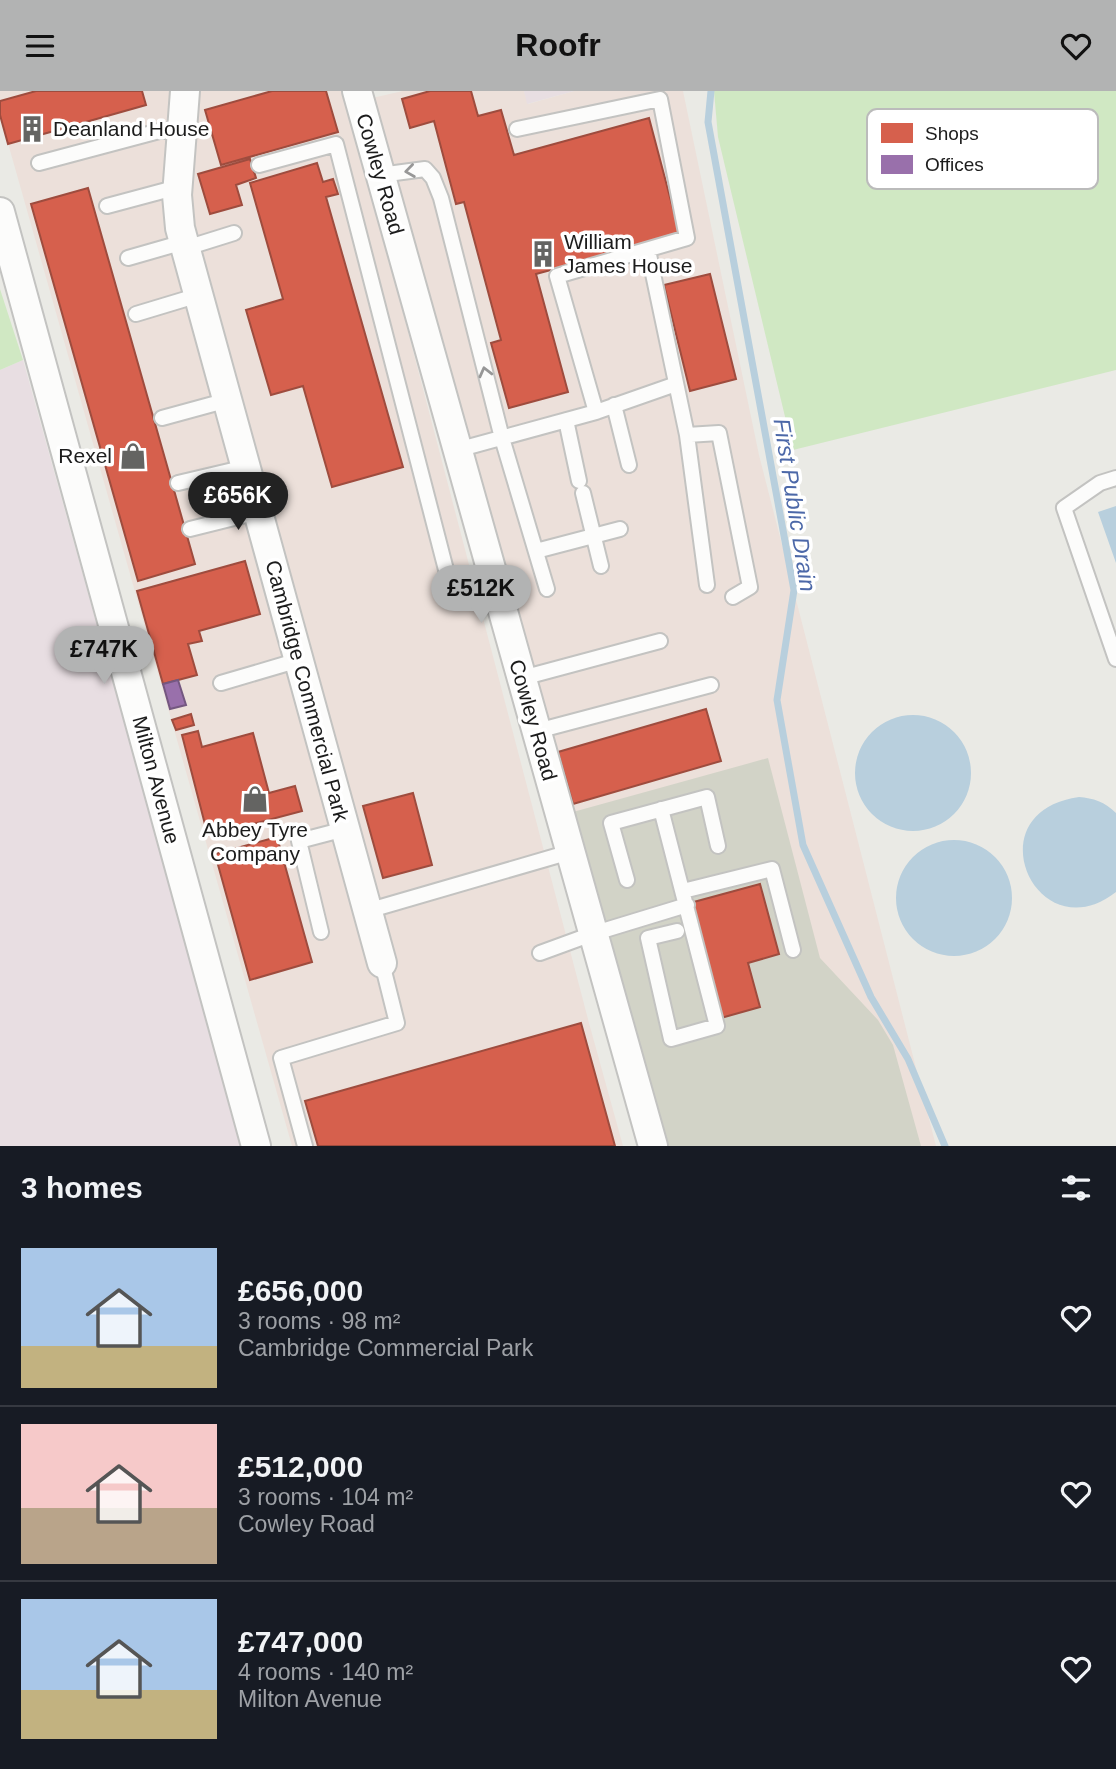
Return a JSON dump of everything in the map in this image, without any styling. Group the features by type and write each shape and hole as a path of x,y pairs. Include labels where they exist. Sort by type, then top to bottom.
{"street":[{"name":"Cambridge Commercial Park","path":"185,91 178,187 180,228 299,660 315,753 345,829 382,963"},
{"name":"Cowley Road","path":"357,91 653,1146"},
{"name":"Milton Avenue","path":"0,212 256,1146"}],"lane":[{"path":"517,129 660,99 687,238 557,276 596,412"},
{"path":"39,163 163,130 182,135"},
{"path":"259,165 336,144 452,593 494,580"},
{"path":"380,175 425,169 433,178 441,198 502,438 547,589"},
{"path":"107,206 178,187"},
{"path":"128,258 234,233"},
{"path":"648,250 687,435 707,585"},
{"path":"136,314 199,295"},
{"path":"457,450 596,412 676,384"},
{"path":"162,418 228,400"},
{"path":"614,405 629,465"},
{"path":"565,420 601,566"},
{"path":"687,435 719,433 750,587 733,597"},
{"path":"178,483 246,467"},
{"path":"1116,478 1100,483 1064,508 1116,659"},
{"path":"190,529 258,512"},
{"path":"536,551 620,529"},
{"path":"522,678 660,641"},
{"path":"220,683 299,660"},
{"path":"537,731 711,685"},
{"path":"627,880 611,823 707,797 718,846"},
{"path":"661,809 717,1027 671,1039 648,938 677,931"},
{"path":"321,932 299,841 345,829"},
{"path":"367,911 570,852"},
{"path":"540,953 685,898 772,869 793,950"},
{"path":"305,1146 281,1058 397,1023 382,963"}],"shaded area":[{"path":"0,91 345,91 623,1146 292,1146 0,115"},
{"path":"403,91 524,91 528,104 574,91 683,91 759,455 936,1146 667,1146 372,98"},
{"path":"524,91 574,91 527,104"},
{"path":"23,360 242,1146 0,1146 0,370"},
{"path":"768,758 820,958 878,1020 893,1045 921,1146 668,1146 573,812"}],"green space":[{"path":"714,91 1116,91 1116,370 793,450 718,137"},
{"path":"0,289 23,360 0,370"}],"water":[{"path":"1116,506 1116,563 1098,512"},
{"path":"913,715 935,720 954,732 966,751 971,773 966,795 954,814 935,826 913,831 891,826 872,814 860,795 855,773 860,751 872,732 891,720"},
{"path":"1079,797 1099,801 1116,813 1116,892 1087,906 1062,905 1041,893 1028,873 1023,850 1029,827 1047,808"},
{"path":"954,840 976,845 995,857 1007,876 1012,898 1007,920 995,939 976,951 954,956 932,951 913,939 901,920 896,898 901,876 913,857 932,845"}],"building: Shops":[{"name":"Deanland House","path":"36,91 142,91 146,105 8,144 0,115 0,101"},
{"path":"272,91 326,91 338,132 221,165 205,110"},
{"name":"William James House","path":"430,91 471,91 478,116 501,110 514,155 649,118 680,235 536,274 568,392 509,408 491,343 501,340 464,202 456,204 434,121 410,128 402,99"},
{"path":"250,159 256,178 236,185 242,205 210,214 198,174"},
{"path":"317,163 323,182 333,179 338,194 326,197 403,467 332,487 303,386 271,395 246,310 283,299 250,183"},
{"path":"88,188 195,564 138,581 31,204"},
{"path":"710,274 736,379 690,391 664,285"},
{"path":"245,561 260,614 199,631 202,641 188,644 197,675 163,684 137,591"},
{"path":"706,709 721,761 573,804 558,752"},
{"path":"191,714 194,725 176,730 172,720"},
{"path":"198,731 202,747 253,733 269,793 295,786 302,811 208,836 182,735"},
{"path":"413,793 432,865 383,878 363,806"},
{"path":"277,837 312,962 250,980 215,854"},
{"path":"760,884 779,954 748,963 760,1007 721,1018 690,903"},
{"path":"581,1023 615,1146 318,1146 305,1101"}],"building: Offices":[{"path":"178,680 186,705 170,709 163,684"}],"waterway":[{"name":"First Public Drain","path":"711,91 708,122 794,590 777,700 803,845 871,997 908,1059 945,1146"}],"place":[{"name":"Deanland House","path":"32,129"},
{"name":"William James House","path":"543,254"},
{"name":"Rexel","path":"133,456"},
{"name":"Abbey Tyre Company","path":"255,799"}]}
